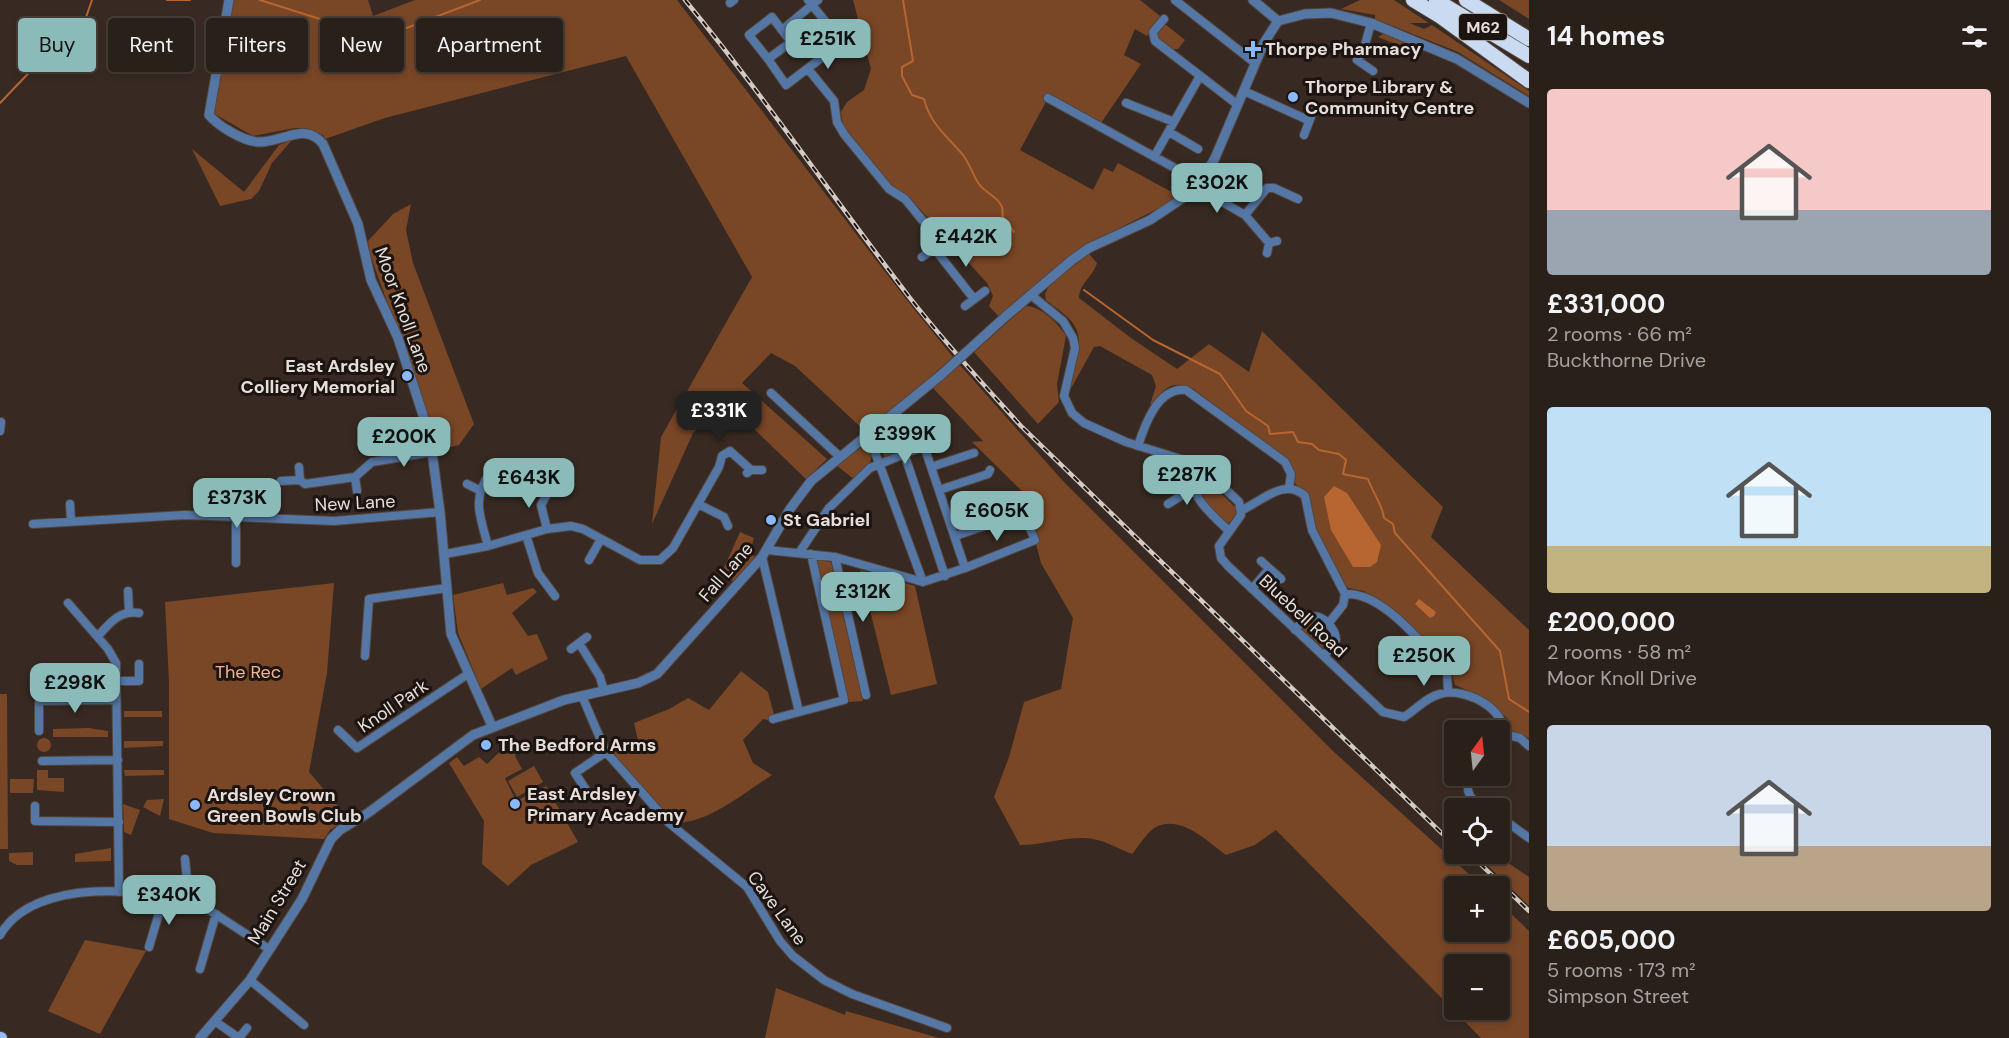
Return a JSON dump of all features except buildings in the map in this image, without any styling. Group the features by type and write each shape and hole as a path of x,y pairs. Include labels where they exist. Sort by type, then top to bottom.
{"highway":[{"path":"1413,0 1441,17 1529,81"},
{"name":"M62","path":"1436,0 1529,56"},
{"name":"M62","path":"1466,0 1529,39"}],"street":[{"name":"Moor Knoll Lane","path":"229,0 209,115 247,140 263,141 302,132 316,136 323,144 358,224 369,272 398,338 432,452 445,554 451,634 492,726"},
{"path":"1175,0 1255,63"},
{"path":"1253,0 1278,21"},
{"path":"768,59 791,42 772,17 749,34 786,85 842,42 813,2 782,30"},
{"path":"1200,185 1264,43 1278,21 1324,13 1340,14 1371,23 1457,58 1529,103"},
{"path":"1164,19 1153,32 1155,41 1238,105"},
{"path":"1371,23 1363,52 1357,60 1373,70"},
{"path":"808,69 834,101 837,122 844,134 889,189 905,199 932,232 935,248 975,299"},
{"path":"1154,157 1200,76"},
{"path":"1244,91 1308,120"},
{"path":"1048,98 1200,185 1245,215 1269,243"},
{"path":"1126,103 1174,122"},
{"path":"1304,135 1314,109"},
{"path":"1168,132 1198,149"},
{"name":"Fall Lane","path":"582,696 638,683 657,674 764,554 801,493 839,456 869,436 1006,316 1089,248 1150,220 1200,185"},
{"path":"1245,215 1267,188 1274,188 1297,199"},
{"path":"1269,243 1277,241"},
{"path":"1267,253 1269,243"},
{"path":"922,257 935,248"},
{"path":"965,306 985,291"},
{"path":"1031,295 1064,321 1073,338 1075,348 1064,396 1072,413 1097,430 1138,446 1195,463 1239,502 1242,510"},
{"path":"1138,446 1158,403 1171,391 1186,390 1285,462 1291,474 1289,488"},
{"path":"771,393 839,456"},
{"path":"869,436 923,582"},
{"path":"800,553 829,508 855,481 879,462 924,446 965,568"},
{"path":"445,554 489,546 547,529 571,526 582,529 640,560 660,560 673,548 719,467 722,456 731,447 749,472 762,470"},
{"path":"281,482 300,480 305,484 355,477 372,462 432,452"},
{"path":"904,453 945,576"},
{"path":"931,467 974,453"},
{"path":"1195,463 1194,492 1226,533 1242,510 1281,488 1289,488 1305,496 1312,530 1345,594 1343,605 1328,624"},
{"path":"299,467 300,480"},
{"path":"939,490 988,474 990,470"},
{"path":"489,546 478,508 479,490 490,471"},
{"path":"355,477 357,491"},
{"path":"467,484 479,490"},
{"path":"1168,504 1184,494 1194,492"},
{"path":"547,494 541,505 547,529"},
{"path":"70,504 71,521"},
{"path":"698,504 724,517 728,526"},
{"path":"724,517 731,509"},
{"name":"New Lane","path":"33,524 185,515 334,521 440,512"},
{"path":"799,712 764,554 800,553 835,557 923,582 945,576 1035,540 1023,513 954,536"},
{"path":"236,516 236,563"},
{"name":"Bluebell Road","path":"1226,533 1219,552 1228,566 1383,712 1399,717 1414,711 1433,697 1448,692"},
{"path":"526,535 541,585 555,596"},
{"path":"589,560 601,539"},
{"path":"773,719 844,700 811,554"},
{"path":"835,557 866,695"},
{"path":"1261,561 1281,579"},
{"path":"1252,589 1269,568"},
{"path":"365,657 369,599 447,588"},
{"path":"128,591 129,612"},
{"path":"1345,594 1366,597 1395,616 1444,666 1448,692 1464,693 1477,699 1501,720"},
{"path":"68,603 113,656 116,681 119,892"},
{"path":"98,636 117,617 129,612 139,613"},
{"path":"1295,630 1304,620 1313,616 1328,624 1334,631 1336,640 1324,656"},
{"path":"570,649 587,637"},
{"path":"579,643 600,677 604,691"},
{"path":"116,681 139,681 139,664"},
{"name":"Knoll Park","path":"338,729 357,748 468,674"},
{"name":"Main Street","path":"201,1038 250,981 268,949 302,899 331,839 340,830 368,813 472,735 582,696"},
{"name":"Cave Lane","path":"582,696 606,752 669,823 747,887 780,941 793,956 824,980 852,994 947,1028"},
{"path":"39,731 39,701 116,700"},
{"path":"1510,736 1520,738 1529,746"},
{"path":"588,794 575,773 606,752"},
{"path":"42,761 118,760"},
{"path":"35,806 35,821 119,822"},
{"path":"1510,824 1529,838"},
{"path":"183,899 187,880 185,859"},
{"path":"0,935 18,913 31,905 63,895 119,892 183,899 216,914 268,949"},
{"path":"148,942 164,896"},
{"path":"200,969 216,914"},
{"path":"250,981 304,1025"},
{"path":"216,1022 239,1038 247,1028"}],"green space":[{"path":"233,0 368,0 373,16 415,0 677,0 953,357 867,433 795,366 771,353 742,383 827,459 806,479 725,401 693,433 652,524 661,437 752,277 626,56 385,118 325,139 323,135 305,128 253,136 213,113 220,72 308,72 308,18 230,18"},
{"path":"853,0 1140,0 1160,16 1147,36 1135,29 1124,55 1141,64 1099,126 1048,98 1020,150 1093,190 1104,168 1113,172 1118,163 1181,197 1082,247 999,317 989,306 993,296 987,283 910,198 894,189 843,126 841,112 847,102 864,90 871,69"},
{"path":"1360,0 1394,0 1429,23 1409,23 1424,29 1432,25 1529,91 1529,96 1458,52 1375,19 1375,15 1341,9"},
{"path":"1499,0 1529,0 1529,19"},
{"path":"1165,24 1185,40 1178,49 1173,49 1156,36"},
{"path":"1385,33 1424,48 1418,53 1378,37"},
{"path":"292,140 272,163 259,191 251,199 220,206 192,149 244,192 279,145"},
{"path":"411,204 406,230 413,263 474,424 459,445 435,451 415,378 369,252 368,241 393,214"},
{"path":"1089,254 1097,263 1082,288 1079,298 1131,338 1177,369 1209,344 1249,372 1262,331 1443,507 1431,537 1529,630 1529,738 1511,730 1510,720 1485,698 1455,685 1449,663 1398,615 1364,591 1348,588 1336,572 1314,527 1310,500 1295,483 1288,460 1192,388 1179,385 1169,387 1161,394 1154,406 1150,405 1156,386 1152,375 1100,346 1094,347 1069,392 1078,356 1079,339 1072,322 1046,300 1045,294 1050,284"},
{"path":"1026,306 1038,309 1049,316 1066,336 1057,384 1059,402 1038,424 974,352"},
{"path":"959,364 1063,481 1334,752 1444,852 1444,864 1458,864 1471,876 1444,876 1444,942 1510,942 1510,913 1529,931 1529,1038 1481,1038 1463,1020 1510,1020 1510,954 1444,954 1444,1000 1276,830 1255,845 1226,855 1203,837 1177,824 1158,826 1150,831 1132,854 1088,838 1020,845 994,797 1009,757 1024,702 1061,689 1073,618 1041,563 1035,540 1037,527 1026,495 972,442 983,441 933,388"},
{"path":"880,433 919,445 884,457 877,437"},
{"path":"867,444 872,455 869,466 855,480 836,465"},
{"path":"1198,471 1235,507 1236,515 1227,525 1209,508 1200,495 1197,488"},
{"path":"740,532 754,538 750,552 755,557 733,582 723,570"},
{"path":"817,559 831,562 863,701 848,702 815,561"},
{"path":"860,570 915,586 937,684 891,695"},
{"name":"The Rec","path":"334,583 327,673 309,772 348,818 330,830 324,839 213,833 169,819 169,682 165,602"},
{"path":"503,583 507,595 533,588 537,592 512,613 528,636 537,634 548,659 516,675 512,668 481,689 458,633 453,595"},
{"path":"1310,621 1318,621 1330,633 1330,642 1324,649 1302,629"},
{"path":"741,671 768,692 776,722 763,719 743,740 753,763 772,775 710,814 683,823 669,823 606,752 611,747 638,740 634,723 669,709 688,698 709,710"},
{"path":"0,694 7,694 8,849 0,849"},
{"path":"124,711 162,711 162,717 124,717"},
{"path":"89,728 108,731 108,737 53,737 53,729"},
{"path":"44,738 49,740 51,745 49,750 44,752 39,750 37,745 39,740"},
{"name":"East Ardsley Primary Academy","path":"512,740 518,749 515,756 522,769 505,778 516,801 546,786 578,842 531,865 508,886 482,864 484,821 449,763 457,757 464,766 479,757 487,764"},
{"path":"124,741 163,741 163,746 124,748"},
{"path":"534,766 543,782 517,797 508,781"},
{"path":"37,770 48,770 48,778 64,778 64,792 37,790"},
{"path":"124,770 164,770 164,775 125,776"},
{"path":"10,779 34,779 33,793 10,793"},
{"path":"164,799 160,816 143,807 147,800"},
{"path":"123,804 140,810 131,835 124,832"},
{"path":"111,848 111,861 75,862 75,854"},
{"path":"33,852 33,865 17,865 9,861 9,853"},
{"path":"1486,864 1510,864 1529,877 1529,906 1510,887 1510,876 1498,876"},
{"path":"85,940 146,951 100,1034 48,1011"},
{"path":"776,988 845,1015 846,1011 939,1038 765,1038"}],"shaded area":[{"path":"1334,486 1347,493 1381,545 1377,562 1370,567 1353,567 1331,530 1324,497"},
{"path":"1419,599 1436,612 1434,616 1430,618 1415,604"}],"waterway":[{"path":"0,103 65,35 84,23 92,0"},
{"path":"167,0 190,0"},
{"path":"260,0 380,38 480,0"},
{"path":"903,0 913,61 902,67 902,76 912,95 924,99 935,123 963,155 979,184 1000,203 1003,217 1014,232"},
{"path":"1084,290 1153,340 1220,374 1246,411 1268,426 1270,434 1293,432 1298,442 1312,444 1319,450 1339,454 1346,460 1343,474 1368,479 1384,518 1393,524 1395,533 1500,651 1509,699 1529,712"}],"railway":[{"path":"685,0 743,73 910,298 950,347 1021,426 1444,835"},
{"path":"1480,864 1529,911"}],"place":[{"name":"Thorpe Pharmacy","path":"1253,49"},
{"name":"Thorpe Library & Community Centre","path":"1293,97"},
{"name":"East Ardsley Colliery Memorial","path":"407,376"},
{"name":"St Gabriel","path":"771,520"},
{"name":"The Bedford Arms","path":"486,745"},
{"name":"East Ardsley Primary Academy","path":"515,804"},
{"name":"Ardsley Crown Green Bowls Club","path":"195,805"}]}
